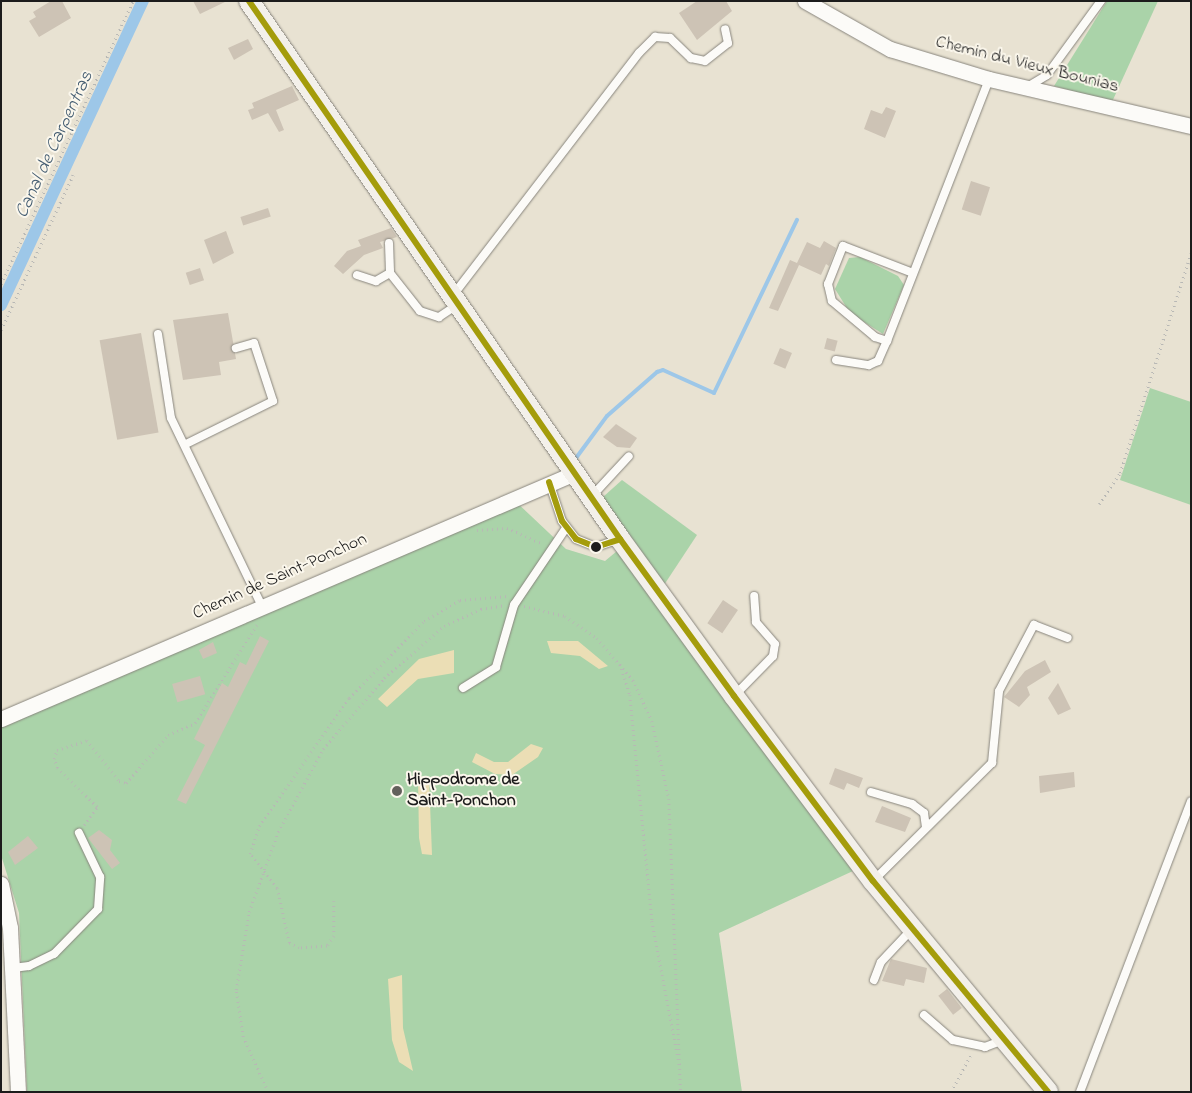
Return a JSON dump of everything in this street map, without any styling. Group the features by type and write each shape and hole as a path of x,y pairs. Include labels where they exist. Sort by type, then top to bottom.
{"main road":[{"path":"248,1 620,539 734,696 873,881 1048,1092"}],"street":[{"name":"Chemin du Vieux Bounias","path":"805,1 890,48 989,79 1029,86 1191,126"},
{"name":"Chemin de Saint-Ponchon","path":"1,720 262,612 549,482 575,473"},
{"path":"1,884 13,968 18,1092"}],"lane":[{"path":"1029,86 1047,75 1101,1"},
{"path":"389,243 390,273 420,311 439,317 454,300 639,53 655,37 670,38 692,58 705,61 728,43 724,29"},
{"path":"836,360 869,365 878,361 888,341 989,79"},
{"path":"888,341 875,337 832,301 828,284 843,246 913,273"},
{"path":"357,275 376,280 390,273"},
{"path":"158,334 171,418 186,444 262,612"},
{"path":"186,444 273,401 254,343 236,348"},
{"path":"591,497 611,481 629,456"},
{"path":"549,482 566,528 585,544 607,546 620,539"},
{"path":"462,688 496,667 514,605 566,528"},
{"path":"734,696 773,656 775,644 756,622 754,596"},
{"path":"873,881 992,763 999,691 1034,626 1068,638"},
{"path":"871,792 912,804 924,813 926,827"},
{"path":"1080,1092 1191,801"},
{"path":"13,968 44,962 98,909 100,877 78,833"},
{"path":"874,980 881,962 913,929"},
{"path":"924,1015 953,1040 979,1046 1004,1039"}],"path":[{"path":"1,284 133,1"},
{"path":"1,330 73,176"},
{"path":"1099,504 1120,473 1191,253"},
{"path":"474,530 507,528 551,548"},
{"path":"334,901 334,936 327,946 293,947 277,888 250,854 259,826 307,753 376,668 424,621 451,603 523,590"},
{"path":"268,1092 243,1037 237,1006 242,942 262,871 312,766 384,678 455,620 493,606 514,605 550,611 575,622 618,659 648,709 664,762 677,924 681,1092"},
{"path":"78,833 97,807 57,768 54,759 57,750 88,740 119,781 126,783 168,735 195,723 262,612"},
{"path":"618,659 630,695 644,869 682,1077"},
{"path":"952,1092 969,1055 979,1046"}],"green space":[{"path":"1107,1 1158,1 1112,102 1054,86"},
{"path":"860,257 898,276 904,285 883,334 850,313 835,289 849,258"},
{"path":"1150,388 1191,402 1191,505 1120,480"},
{"path":"622,480 697,535 664,585 603,497"},
{"name":"Hippodrome de Saint-Ponchon","path":"513,499 566,549 605,561 617,551 853,871 719,933 742,1092 27,1092 19,913 1,855 1,727"}],"sand":[{"path":"547,641 578,641 608,666 599,669 580,656 551,653"},
{"path":"454,650 454,673 418,679 387,707 378,699 419,659"},
{"path":"531,744 543,748 538,757 512,775 495,774 472,762 476,753 494,762 508,762"},
{"path":"427,776 429,778 432,855 422,854 419,838 418,777"},
{"path":"402,975 403,1028 413,1071 399,1062 392,1040 388,979"}],"building":[{"path":"51,1 62,1 71,18 39,37 29,21 36,17 33,12"},
{"path":"193,1 227,1 200,14"},
{"path":"697,1 726,1 732,11 697,40 679,13"},
{"path":"248,39 253,49 234,60 228,48"},
{"path":"292,86 299,100 276,110 284,130 279,132 268,113 252,120 248,110 254,108 252,103"},
{"path":"886,107 896,111 885,138 864,129 871,110 882,114"},
{"path":"971,181 990,187 981,216 962,210"},
{"path":"268,208 271,217 243,226 240,217"},
{"path":"391,228 397,237 380,242 383,248 364,255 343,274 334,266 347,251 361,246 358,240"},
{"path":"226,231 234,253 213,264 204,240"},
{"path":"824,241 836,248 829,266 826,264 821,275 799,265 778,311 769,308 790,260 797,263 807,242 820,248"},
{"path":"200,268 204,280 190,285 186,273"},
{"path":"228,313 236,359 219,362 221,375 183,380 173,320"},
{"path":"141,333 159,432 117,440 100,340"},
{"path":"827,338 838,341 835,351 824,349"},
{"path":"780,348 792,353 785,369 773,364"},
{"path":"616,424 637,438 630,448 617,447 603,437"},
{"path":"723,600 738,610 722,633 707,623"},
{"path":"260,636 269,641 186,804 177,800 205,745 194,739 222,683 228,687 240,662 246,665"},
{"path":"213,642 217,653 203,659 199,650"},
{"path":"1045,660 1051,672 1027,687 1030,695 1019,707 1004,697 1025,671"},
{"path":"200,676 205,694 177,702 172,684"},
{"path":"1058,683 1071,709 1058,715 1048,698"},
{"path":"835,768 863,778 859,788 847,783 844,790 829,784"},
{"path":"1074,772 1075,787 1040,793 1039,776"},
{"path":"882,806 911,818 905,832 875,822"},
{"path":"99,830 112,840 110,850 120,863 112,869 88,838"},
{"path":"28,836 38,848 15,865 8,852"},
{"path":"891,959 927,968 924,983 906,979 904,986 882,981"},
{"path":"947,989 962,1008 953,1015 938,996"}],"waterway":[{"name":"Canal de Carpentras","path":"1,305 143,1"},
{"path":"576,458 607,416 657,372 663,370 714,393 797,220"}],"transit line":[{"path":"249,1 620,539 734,696 873,881 1048,1092"},
{"path":"549,482 562,521 576,539 596,547 620,539"}],"place":[{"name":"Hippodrome de Saint-Ponchon","path":"397,791"}]}
